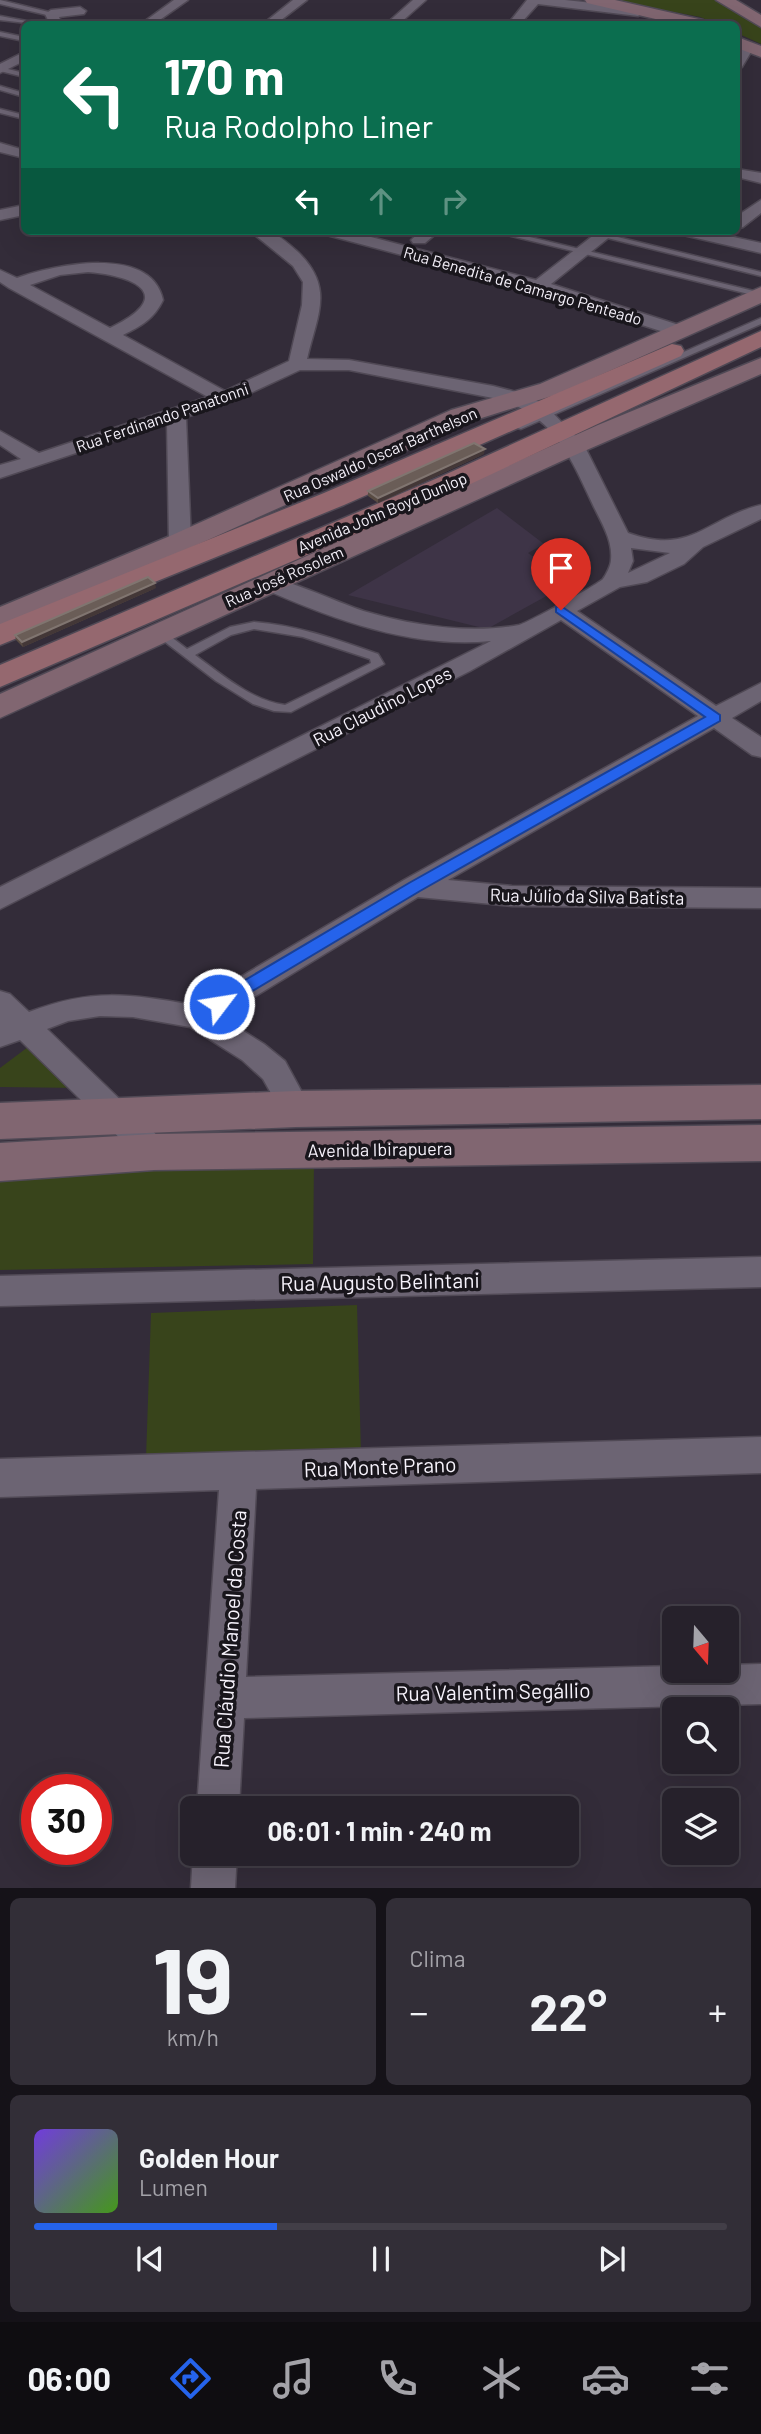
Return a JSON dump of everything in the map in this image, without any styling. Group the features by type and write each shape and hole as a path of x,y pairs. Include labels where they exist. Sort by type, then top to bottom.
{"main road":[{"name":"Avenida John Boyd Dunlop","path":"0,677 450,483 548,422 760,299"},
{"name":"Avenida John Boyd Dunlop","path":"0,635 334,499 666,381 761,338"},
{"path":"648,411 666,381"}],"street":[{"path":"151,21 182,0"},
{"path":"273,21 301,0"},
{"path":"396,21 420,0"},
{"path":"517,21 535,0 672,21"},
{"path":"593,0 641,17"},
{"path":"724,0 761,22"},
{"path":"54,19 77,6 87,21"},
{"path":"0,51 21,56"},
{"path":"0,69 21,58"},
{"path":"0,147 21,153"},
{"path":"740,164 761,168"},
{"path":"740,174 761,178"},
{"path":"740,222 761,205"},
{"path":"0,215 21,211"},
{"path":"265,235 290,253 309,274 312,296 310,312 302,335 297,364 349,365 548,422 619,537 622,561 613,582"},
{"name":"Rua Benedita de Camargo Penteado","path":"346,235 545,281 676,330"},
{"path":"425,235 545,281 602,235"},
{"path":"725,235 761,248"},
{"path":"7,279 90,267 133,274 149,283 155,296 153,305 145,316 135,325 111,334"},
{"path":"7,279 224,398"},
{"name":"Rua Oswaldo Oscar Barthelson","path":"0,618 180,542 460,416 548,422 548,389 676,330 760,299"},
{"name":"Rua Ferdinando Panatonni","path":"0,472 224,398 297,364"},
{"name":"Rua José Rosolem","path":"0,707 158,632 270,583 548,422 648,411 761,365"},
{"path":"176,415 180,542"},
{"path":"0,437 35,460"},
{"name":"Rua Claudino Lopes","path":"0,899 463,666 613,582 639,577 676,559 696,543 761,511"},
{"path":"619,537 644,547 669,548 696,543"},
{"path":"270,583 308,601 351,614 439,634 488,635 527,628"},
{"path":"561,610 761,749"},
{"path":"439,634 459,649 463,666"},
{"path":"197,1017 414,887 761,691"},
{"name":"Rua Júlio da Silva Batista","path":"414,887 512,896 761,898"},
{"path":"0,1002 12,1030 153,1152"},
{"path":"12,1030 65,1010 100,1005 133,1006 197,1017 253,1052 274,1070 296,1109"},
{"path":"0,1121 296,1109 761,1102"},
{"name":"Avenida Ibirapuera","path":"0,1162 153,1152 761,1143"},
{"name":"Rua Augusto Belintani","path":"0,1291 761,1272"},
{"name":"Rua Monte Prano","path":"0,1478 761,1455"},
{"name":"Rua Cláudio Manoel da Costa","path":"219,1796 239,1470"},
{"name":"Rua Valentim Segállio","path":"226,1698 761,1684"},
{"path":"213,1888 214,1866"}],"lane":[{"path":"0,2 54,19"},
{"path":"0,18 21,22"},
{"path":"0,34 21,38"},
{"path":"0,69 21,74"},
{"path":"0,88 21,93"},
{"path":"0,111 21,116"},
{"path":"510,235 760,299"},
{"path":"610,235 760,299"},
{"path":"0,667 382,507 548,422 761,331"},
{"path":"0,643 150,579 264,536 471,445 548,422"},
{"path":"158,632 187,654 247,695 278,710 287,709 378,664 374,657 338,645 256,625 239,628 187,654"}],"shaded area":[{"path":"497,508 544,544 528,553 570,583 487,629 348,595"}],"green space":[{"path":"612,0 717,0 745,19 761,25 761,44 740,34 740,21 710,21"},
{"path":"32,1044 84,1088 0,1087 0,1068"},
{"path":"314,1158 313,1264 0,1270 0,1170"},
{"path":"357,1305 361,1454 146,1458 151,1313"}],"building":[{"path":"474,443 485,449 378,498 368,491"},
{"path":"148,577 155,583 22,642 15,635"}],"route":[{"path":"219,1004 414,887 715,718 561,610"}]}
